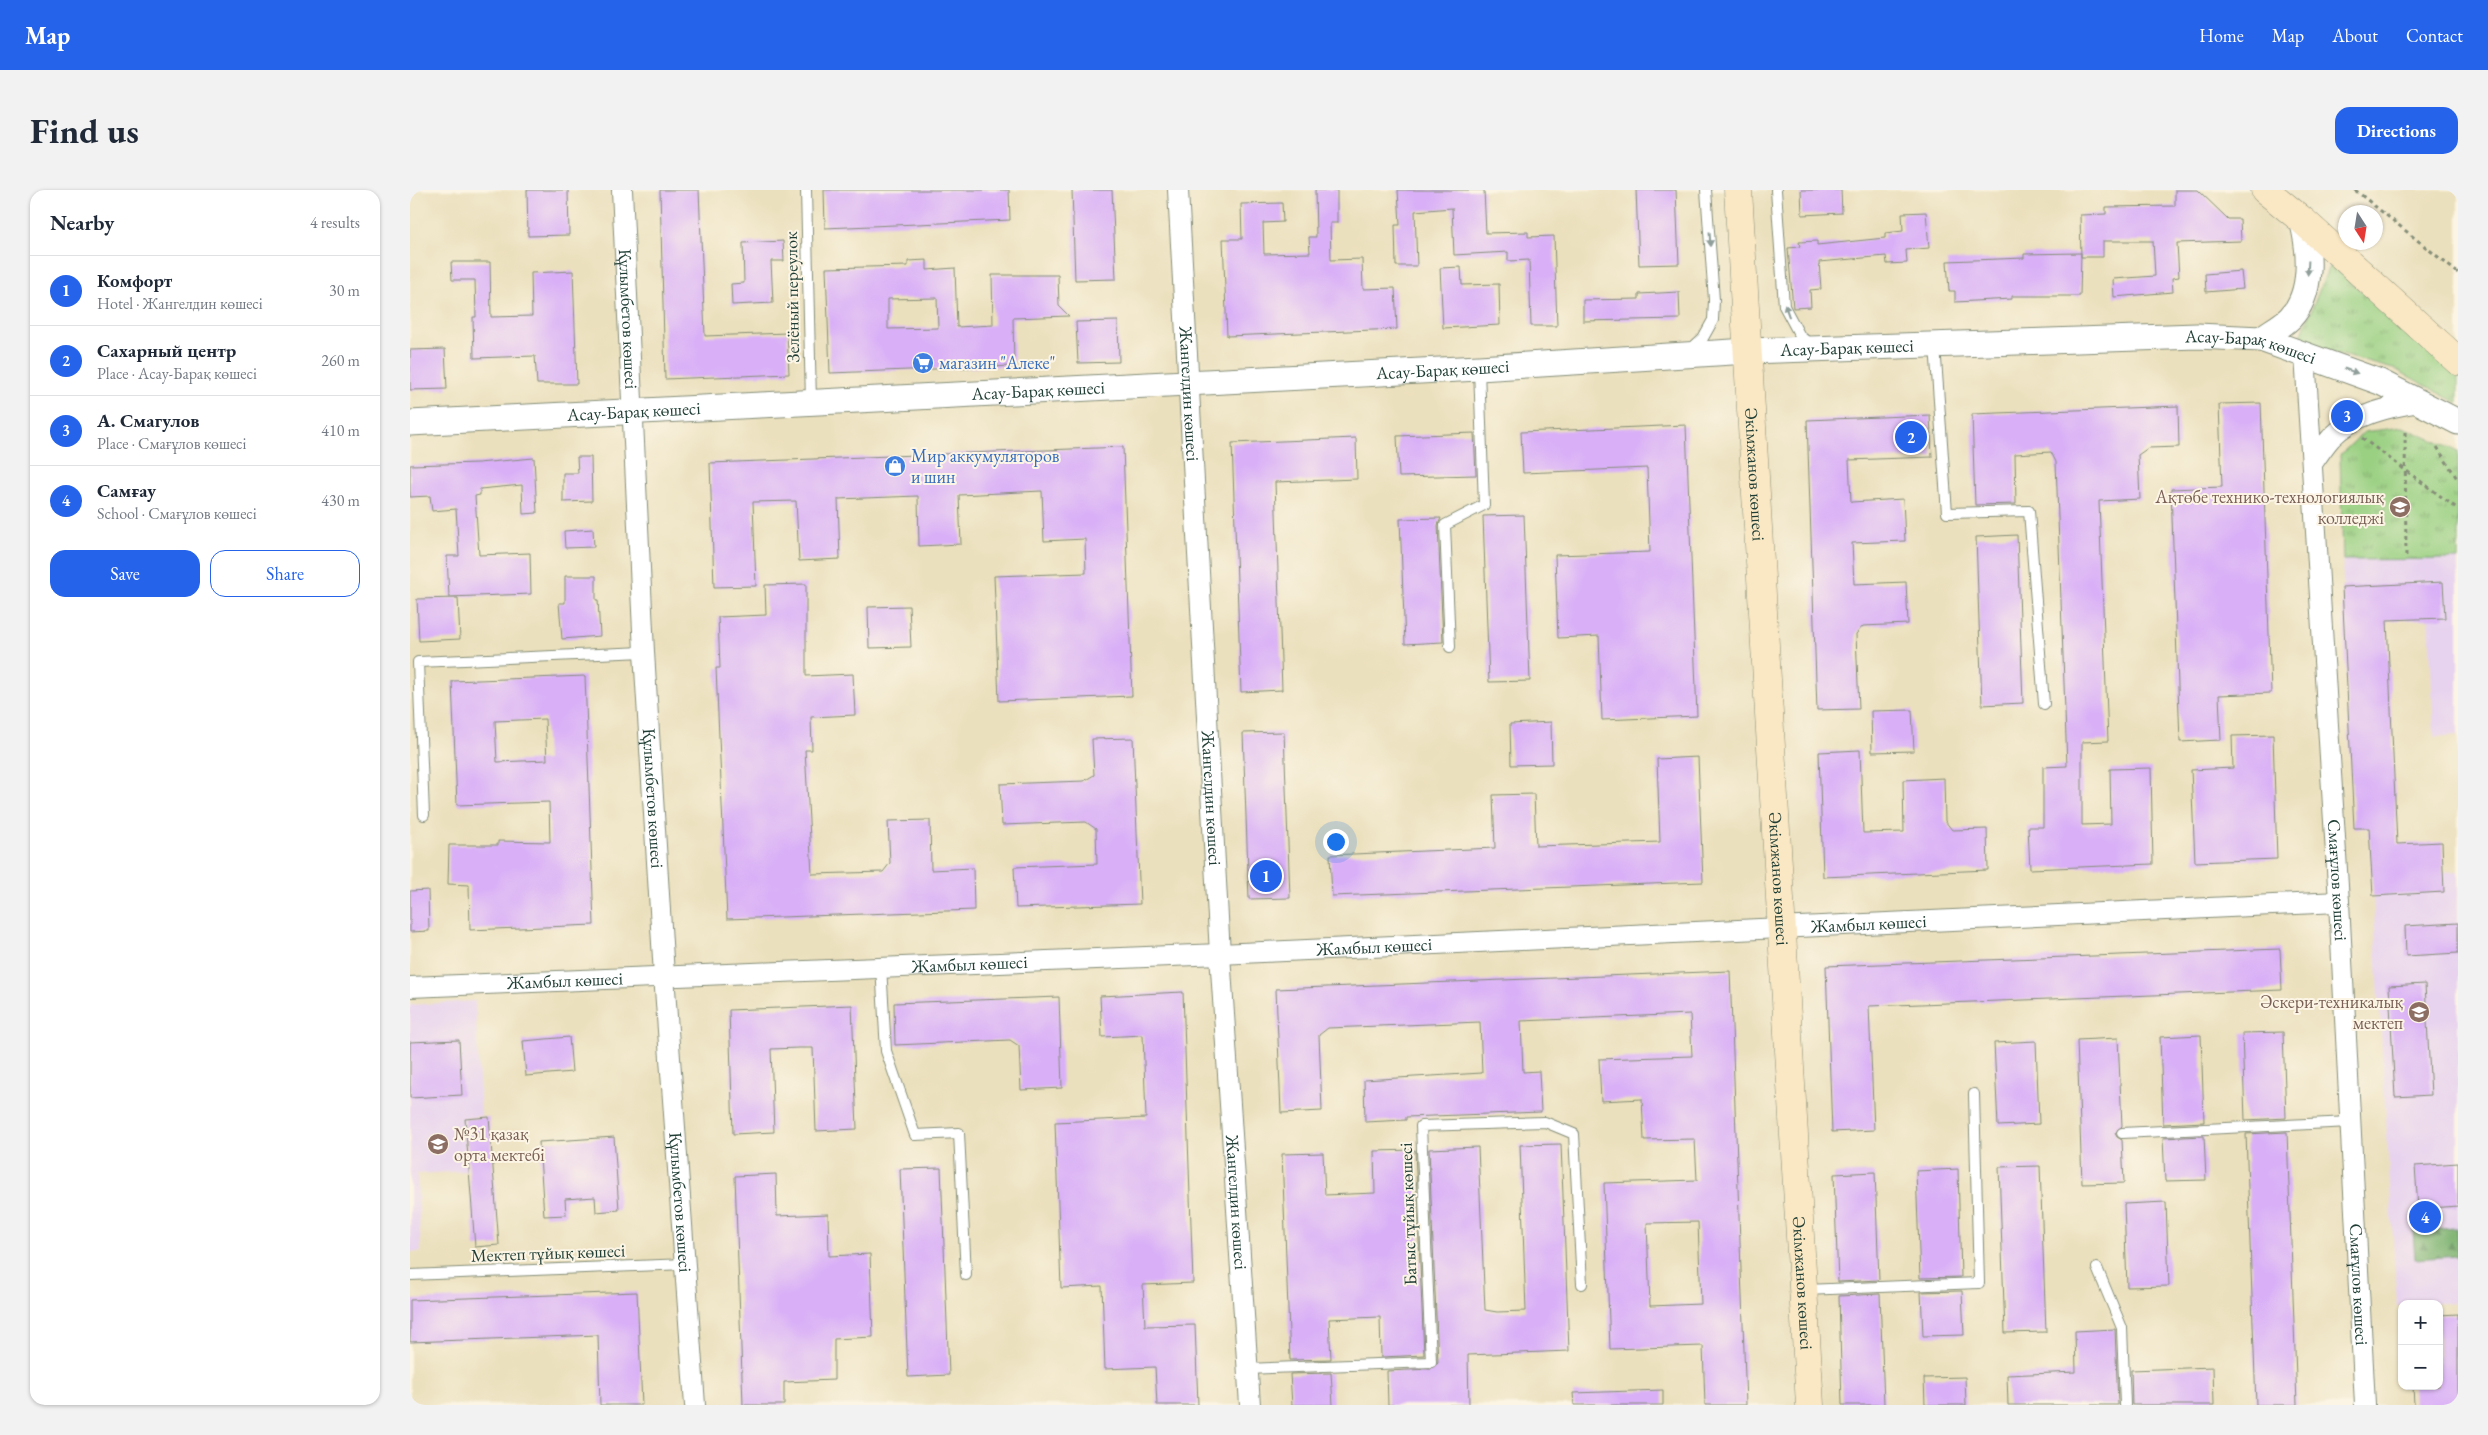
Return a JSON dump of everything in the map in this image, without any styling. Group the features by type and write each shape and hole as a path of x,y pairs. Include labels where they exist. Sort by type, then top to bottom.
{"main road":[{"name":"Әкімжанов көшесі","path":"1738,190 1810,1405"},
{"path":"2265,190 2302,220 2458,361"}],"street":[{"name":"Құлымбетов көшесі","path":"622,190 644,652 664,975 695,1405"},
{"name":"Жангелдин көшесі","path":"1178,190 1220,954 1250,1405"},
{"path":"2262,339 2290,317 2301,299 2307,279 2308,256 2302,220"},
{"name":"Асау-Барақ көшесі","path":"410,423 1479,368 1748,351 2197,336 2262,339 2380,382 2458,422"},
{"name":"Смағұлов көшесі","path":"2305,355 2339,902 2364,1405"},
{"path":"2312,464 2331,438 2346,426 2367,415 2391,407 2420,402"},
{"name":"Жамбыл көшесі","path":"410,987 881,966 1220,954 2339,902"}],"lane":[{"name":"Зелёный переулок","path":"806,190 811,403"},
{"path":"1685,355 1703,338 1713,320 1714,300 1706,190"},
{"path":"1776,190 1784,306 1800,336 1816,349"},
{"path":"1935,345 1947,513 2029,511 2044,704"},
{"path":"1450,647 1445,525 1484,505 1479,368"},
{"path":"424,815 418,662 644,652"},
{"path":"881,966 886,1051 915,1135 959,1133 966,1274"},
{"path":"1804,1290 1979,1283 1974,1094"},
{"name":"Батыс тұйық көшесі","path":"1247,1368 1431,1362 1421,1126 1545,1122 1574,1134 1582,1284"},
{"path":"2122,1133 2350,1122"},
{"name":"Мектеп тұйық көшесі","path":"410,1275 686,1264"},
{"path":"2097,1268 2122,1328 2125,1405"}],"path":[{"path":"2355,190 2458,273"},
{"path":"2346,426 2458,509"},
{"path":"2405,432 2406,560"},
{"path":"2437,446 2458,480"}],"shaded area":[{"name":"Ақтөбе технико-технологиялық колледжі","path":"2403,427 2458,451 2458,735 2434,737 2429,619 2344,622 2340,455 2364,432"},
{"name":"Әскери-техникалық мектеп","path":"2458,871 2458,1302 2398,1300 2397,1306 2373,896 2444,892 2443,872"},
{"name":"№31 қазақ орта мектебі","path":"475,1001 481,1116 464,1118 467,1171 417,1174 421,1252 410,1252 410,1005"}],"green space":[{"path":"2330,264 2458,374 2458,403 2397,370 2298,343"},
{"name":"Ақтөбе технико-технологиялық колледжі","path":"2403,427 2458,451 2458,559 2343,560 2340,455 2364,432"},
{"path":"2456,1228 2458,1256 2415,1259 2413,1231"}],"building":[{"path":"527,190 568,190 569,235 528,236"},
{"path":"660,190 699,190 705,336 787,333 789,374 665,379"},
{"path":"824,190 1009,190 1010,220 825,228"},
{"path":"1072,190 1112,190 1116,279 1075,280"},
{"path":"1315,190 1337,190 1337,223 1330,223 1331,260 1362,259 1363,289 1395,288 1397,329 1227,336 1223,239 1242,239 1241,204 1282,203 1283,222 1263,223 1264,254 1310,253 1309,237 1316,237"},
{"path":"1398,190 1484,190 1486,233 1528,232 1528,237 1554,236 1557,326 1531,326 1529,260 1508,261 1508,252 1454,255 1452,208 1415,211 1417,266 1396,266 1395,225 1400,225"},
{"path":"1636,190 1676,190 1679,264 1639,265"},
{"path":"1801,190 1841,190 1842,213 1802,215"},
{"path":"2175,190 2198,190 2228,219 2240,219 2241,241 2177,243 2179,277 2172,278 2173,292 2114,297 2113,279 2155,276 2153,241 2103,241 2103,257 2081,257 2080,215 2106,214 2106,207 2175,206"},
{"path":"1926,212 1929,248 1906,250 1907,263 1887,264 1886,256 1819,262 1821,289 1810,290 1811,307 1793,308 1788,248 1800,247 1799,242 1817,241 1817,245 1885,238 1885,233 1903,231 1902,213"},
{"path":"783,241 784,261 771,261 773,303 732,305 731,284 744,283 743,243"},
{"path":"2081,253 2080,296 2012,296 2012,299 1955,302 1955,291 1949,291 1947,261 2024,258 2024,254"},
{"path":"927,260 927,270 955,268 957,327 993,325 992,275 1058,275 1059,306 1069,316 1013,318 1014,366 830,373 826,268 908,266 908,261","holes":["937,298 938,328 888,329 888,299"]},
{"path":"451,262 490,262 491,317 532,316 531,273 573,271 577,384 537,384 535,356 474,358 473,317 476,317 475,280 452,280"},
{"path":"1461,267 1462,285 1499,284 1500,325 1443,328 1440,268"},
{"path":"2241,271 2243,289 2206,292 2205,274"},
{"path":"1679,292 1680,319 1583,321 1583,300 1639,299 1639,294"},
{"path":"1118,321 1119,362 1078,363 1076,322"},
{"path":"445,349 447,389 410,390 410,350"},
{"path":"2261,403 2271,693 2219,695 2221,740 2180,742 2171,489 2222,487 2219,404"},
{"path":"2178,406 2179,447 2148,448 2138,455 2140,499 2099,501 2108,741 2082,742 2082,825 2111,824 2110,769 2151,768 2153,864 2030,869 2028,827 2043,827 2043,767 2067,766 2056,462 2051,452 2015,454 2016,504 1975,505 1972,414"},
{"path":"1930,415 1932,457 1849,460 1851,502 1903,499 1905,541 1852,543 1854,584 1906,582 1908,624 1863,626 1856,634 1859,709 1817,710 1807,420"},
{"path":"1686,425 1697,716 1602,720 1599,636 1558,638 1555,555 1650,552 1647,468 1523,473 1521,432"},
{"path":"1474,433 1476,475 1399,477 1397,436"},
{"path":"1356,438 1357,479 1275,482 1282,690 1241,692 1232,443"},
{"path":"1123,447 1132,696 999,701 994,576 1086,573 1085,539 1044,541 1042,491 959,495 961,544 919,546 918,496 838,499 840,559 799,561 796,501 753,502 756,586 714,587 710,463"},
{"path":"577,457 591,457 592,501 563,502 563,473 578,473"},
{"path":"534,458 537,513 523,514 522,485 480,489 480,495 475,496 479,555 530,553 531,594 449,597 447,556 459,556 456,509 432,511 430,496 410,497 410,465 478,463"},
{"path":"1524,515 1530,681 1489,682 1483,516"},
{"path":"1441,518 1438,525 1443,642 1405,644 1400,519"},
{"path":"593,529 594,547 565,548 564,531"},
{"path":"2017,535 2023,703 1982,705 1976,537"},
{"path":"565,576 596,576 596,600 598,600 600,636 562,639 559,603 565,603"},
{"path":"2443,582 2445,618 2387,620 2397,844 2442,842 2444,892 2373,896 2369,828 2354,828 2342,587"},
{"path":"806,584 806,676 853,674 855,715 811,717 812,750 805,750 812,874 883,872 890,863 888,821 930,820 931,870 973,868 974,910 727,919 716,668 720,668 718,617 766,615 765,585"},
{"path":"458,598 460,639 419,641 417,599"},
{"path":"909,606 911,647 869,648 868,607"},
{"path":"585,676 594,925 470,930 469,885 448,884 449,845 498,845 498,841 550,842 549,802 457,805 452,681","holes":["545,719 547,760 497,762 495,721"]},
{"path":"1912,710 1914,751 1872,752 1871,711"},
{"path":"1551,722 1552,764 1511,765 1510,724"},
{"path":"1284,732 1290,898 1249,899 1243,733"},
{"path":"2273,735 2277,859 2195,862 2191,770 2233,768 2232,736"},
{"path":"1133,738 1140,904 1016,908 1014,867 1097,864 1096,829 1086,822 1002,825 1000,784 1084,781 1094,775 1092,739"},
{"path":"1860,750 1863,833 1904,832 1903,780 1944,778 1945,821 1952,830 1987,829 1988,870 1823,877 1819,752"},
{"path":"1698,757 1703,882 1332,896 1330,855 1495,848 1493,795 1534,794 1536,846 1660,842 1657,759"},
{"path":"428,890 429,931 410,932 410,891"},
{"path":"2458,923 2458,953 2406,956 2405,926"},
{"path":"2280,949 2282,990 1869,1006 1874,1130 1832,1132 1826,966"},
{"path":"1730,971 1746,1405 1705,1405 1703,1346 1610,1349 1604,1183 1697,1180 1695,1139 1644,1140 1642,1099 1601,1101 1599,1059 1692,1056 1690,1014 1521,1021 1523,1072 1539,1071 1541,1112 1406,1117 1406,1120 1365,1122 1364,1080 1482,1073 1480,1022 1328,1028 1319,1035 1322,1111 1281,1113 1276,989","holes":["1698,1222 1701,1304 1650,1306 1647,1223"]},
{"path":"2425,984 2431,1095 2395,1097 2389,986"},
{"path":"1183,992 1193,1283 1143,1285 1145,1326 1195,1325 1198,1405 1157,1405 1155,1367 1105,1369 1102,1286 1061,1288 1055,1122 1146,1118 1143,1035 1102,1037 1100,996"},
{"path":"1059,997 1062,1088 1021,1090 1019,1046 1010,1040 895,1045 894,1003"},
{"path":"852,1005 857,1129 816,1131 813,1048 771,1049 774,1132 733,1134 729,1010"},
{"path":"2283,1032 2286,1118 2245,1120 2242,1033"},
{"path":"2201,1035 2204,1122 2163,1124 2160,1037"},
{"path":"569,1037 572,1072 526,1076 523,1041"},
{"path":"2118,1038 2122,1126 2115,1133 2122,1140 2124,1183 2082,1184 2077,1040"},
{"path":"459,1040 462,1095 410,1098 410,1042"},
{"path":"2036,1041 2039,1124 1998,1126 1994,1043"},
{"path":"489,1117 499,1245 475,1247 465,1119"},
{"path":"2287,1132 2297,1405 2256,1405 2246,1134"},
{"path":"2204,1136 2206,1180 2165,1181 2163,1138"},
{"path":"614,1137 619,1210 596,1212 595,1197 565,1199 566,1215 544,1216 539,1142"},
{"path":"1561,1144 1569,1351 1468,1355 1469,1405 1388,1405 1387,1371 1431,1369 1438,1362 1429,1149 1478,1147 1485,1310 1497,1312 1526,1311 1520,1145"},
{"path":"1415,1150 1424,1355 1381,1357 1380,1317 1329,1319 1331,1359 1290,1360 1282,1154 1323,1153 1325,1195 1375,1193 1374,1151"},
{"path":"2458,1163 2458,1206 2418,1209 2415,1166"},
{"path":"2040,1166 2046,1332 2005,1333 1999,1167"},
{"path":"941,1168 949,1375 908,1377 900,1169"},
{"path":"1958,1169 1961,1277 1920,1278 1916,1171"},
{"path":"1875,1172 1879,1280 1838,1282 1834,1174"},
{"path":"776,1174 777,1216 828,1214 829,1256 870,1254 873,1337 834,1339 834,1380 784,1382 784,1405 743,1405 735,1176"},
{"path":"2166,1202 2169,1286 2127,1287 2124,1204"},
{"path":"1962,1291 1964,1335 1923,1336 1921,1292"},
{"path":"637,1292 642,1405 600,1405 598,1335 410,1342 410,1300"},
{"path":"1880,1294 1884,1405 1842,1405 1839,1296"},
{"path":"2458,1314 2458,1405 2414,1405 2413,1390 2443,1390 2443,1315"},
{"path":"2115,1329 2118,1405 2008,1405 2007,1375 2076,1372 2075,1331"},
{"path":"2213,1367 2214,1405 2132,1405 2131,1370"},
{"path":"1331,1373 1333,1405 1292,1405 1290,1374"},
{"path":"1965,1377 1966,1405 1925,1405 1924,1378"},
{"path":"1663,1390 1663,1405 1574,1405 1573,1393"}],"place":[{"name":"магазин \"Алеке\"","path":"923,363"},
{"name":"А. Смагулов","path":"2347,416"},
{"name":"Сахарный центр","path":"1911,437"},
{"name":"Мир аккумуляторов и шин","path":"895,466"},
{"name":"Ақтөбе технико-технологиялық колледжі","path":"2400,507"},
{"name":"Комфорт","path":"1266,876"},
{"name":"Әскери-техникалық мектеп","path":"2419,1012"},
{"name":"№31 қазақ орта мектебі","path":"438,1144"},
{"name":"Самғау","path":"2425,1217"}]}
